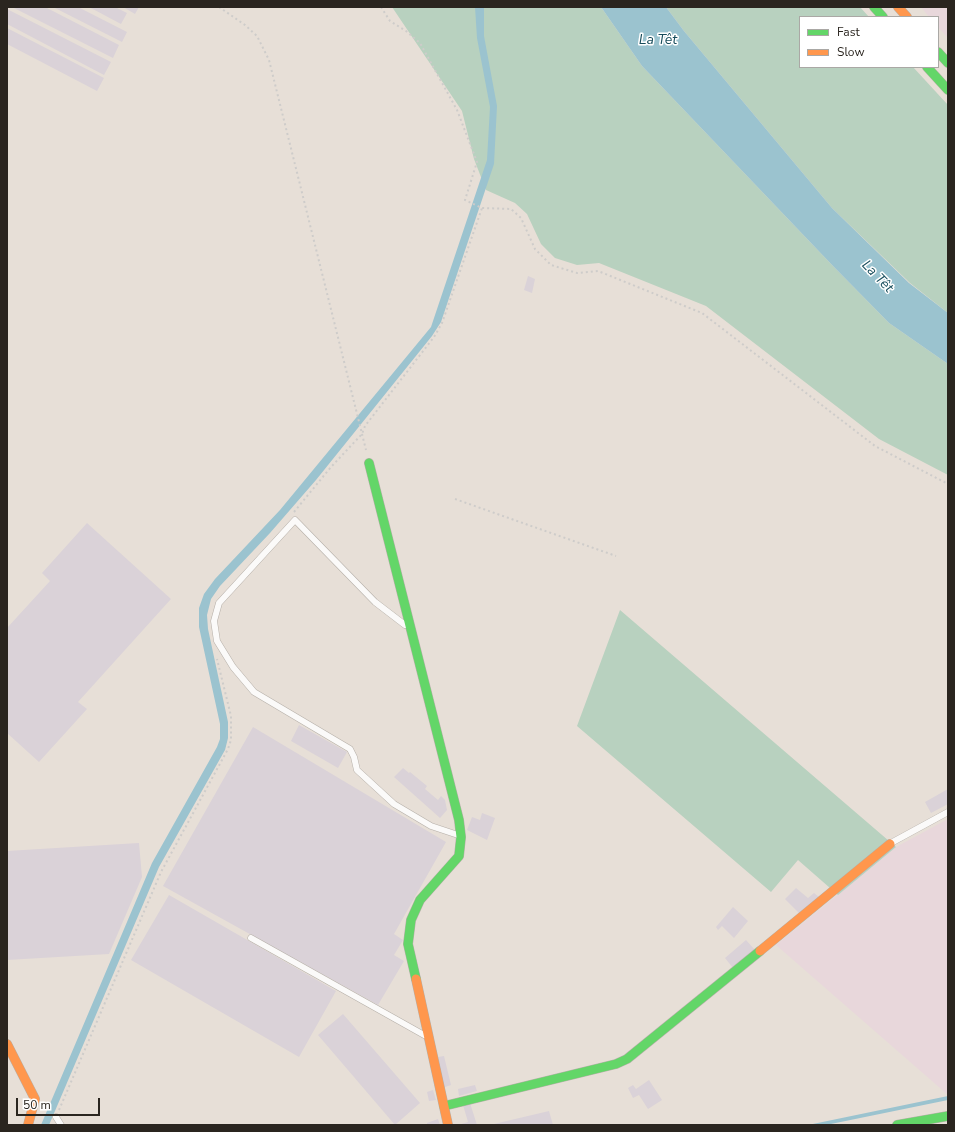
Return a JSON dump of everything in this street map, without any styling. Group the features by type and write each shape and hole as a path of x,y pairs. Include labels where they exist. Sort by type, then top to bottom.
{"main road":[{"path":"874,7 882,16"},
{"path":"898,7 906,16"},
{"path":"939,53 948,63"},
{"path":"929,68 948,90"},
{"path":"369,463 462,837 462,846 459,856 430,887 411,920 408,944 427,1037 448,1125"},
{"path":"444,1106 616,1064 627,1059 645,1046 890,844"},
{"path":"7,1044 35,1099 28,1125"},
{"path":"897,1125 948,1116"}],"lane":[{"path":"411,628 375,602 295,520 219,603 214,621 217,641 233,667 254,692 350,749 354,757 357,770 394,804 431,826 462,837"},
{"path":"890,844 948,812"},
{"path":"251,938 427,1037"},
{"path":"56,1117 61,1125"}],"path":[{"path":"219,7 257,36 269,60 362,434"},
{"path":"381,7 390,21 406,31 420,43 457,110 477,162 465,200 482,208 511,209 521,218 535,249 551,265 577,273 598,271 702,313 875,446 948,484"},
{"path":"290,517 331,467 362,434 365,426 434,336 442,323 482,208"},
{"path":"455,499 616,556"},
{"path":"56,1117 161,872 228,749 231,740 231,716 216,655"}],"shaded area":[{"path":"921,7 948,7 948,38 939,28 939,16 928,16"},
{"path":"948,819 948,1095 776,945 896,847"}],"green space":[{"path":"392,7 601,7 642,66 832,265 889,323 948,364 948,475 879,439 706,306 599,263 577,265 555,258 541,244 527,214 515,203 486,190 474,159 462,111"},
{"path":"666,7 860,7 868,16 799,16 799,68 914,68 948,105 948,313 910,283 832,208 684,31"},
{"path":"620,610 896,847 838,895 798,860 771,892 577,726"}],"water":[{"path":"475,7 484,7 484,36 497,106 494,164 441,322 432,336 316,480 270,533 220,586 211,599 207,615 208,629 228,722 228,738 225,750 159,867 49,1125 41,1125 152,863 217,747 220,739 220,724 199,627 199,608 204,594 215,579 280,510 431,327 487,160 490,107 477,38"},
{"name":"La Têt","path":"601,7 666,7 684,31 832,208 909,283 948,313 948,364 889,323 832,265 642,66"},
{"path":"948,1096 948,1100 826,1125 808,1125"}],"building":[{"path":"12,7 45,7 119,45 113,58"},
{"path":"53,7 78,7 127,32 122,42"},
{"path":"89,7 115,7 127,13 121,24"},
{"path":"123,7 139,7 135,14"},
{"path":"7,9 111,62 104,75 7,24"},
{"path":"7,28 104,78 97,91 7,44"},
{"path":"528,276 535,279 532,293 524,290"},
{"path":"87,523 171,599 78,702 87,709 39,762 7,733 7,628 50,581 42,573"},
{"path":"299,725 347,752 338,768 291,741"},
{"path":"253,727 446,842 394,934 403,940 394,955 404,961 378,1005 163,886"},
{"path":"403,768 427,786 425,789 438,800 441,796 445,800 447,810 440,818 394,777"},
{"path":"948,789 948,804 931,813 925,802"},
{"path":"482,813 495,818 487,840 467,830 472,817 480,820"},
{"path":"139,843 142,877 109,954 7,960 7,851"},
{"path":"796,888 808,898 814,893 819,897 799,913 785,899"},
{"path":"169,895 336,991 299,1057 131,960"},
{"path":"733,907 748,921 734,938 722,926 718,930 716,927"},
{"path":"746,940 755,950 733,968 725,958"},
{"path":"343,1014 420,1103 395,1125 318,1035"},
{"path":"444,1056 451,1085 442,1088 438,1057"},
{"path":"649,1080 662,1100 648,1109 639,1095 633,1098 628,1088 633,1085 636,1089"},
{"path":"475,1085 477,1091 459,1096 458,1089"},
{"path":"433,1090 436,1100 429,1101 427,1092"},
{"path":"470,1103 477,1125 458,1125 468,1122 463,1105"},
{"path":"549,1111 553,1125 494,1125 494,1124"},
{"path":"438,1119 440,1125 427,1125 427,1123"}],"traffic: fast":[{"path":"874,7 882,16"},
{"path":"939,53 948,63"},
{"path":"928,68 948,90"},
{"path":"369,463 459,820 461,837 459,856 420,900 411,920 408,944 416,979"},
{"path":"444,1106 616,1064 627,1059 760,951"},
{"path":"897,1125 948,1116"}],"traffic: slow":[{"path":"898,7 906,16"},
{"path":"760,951 890,844"},
{"path":"416,979 448,1125"},
{"path":"7,1044 35,1099 28,1125"}]}
